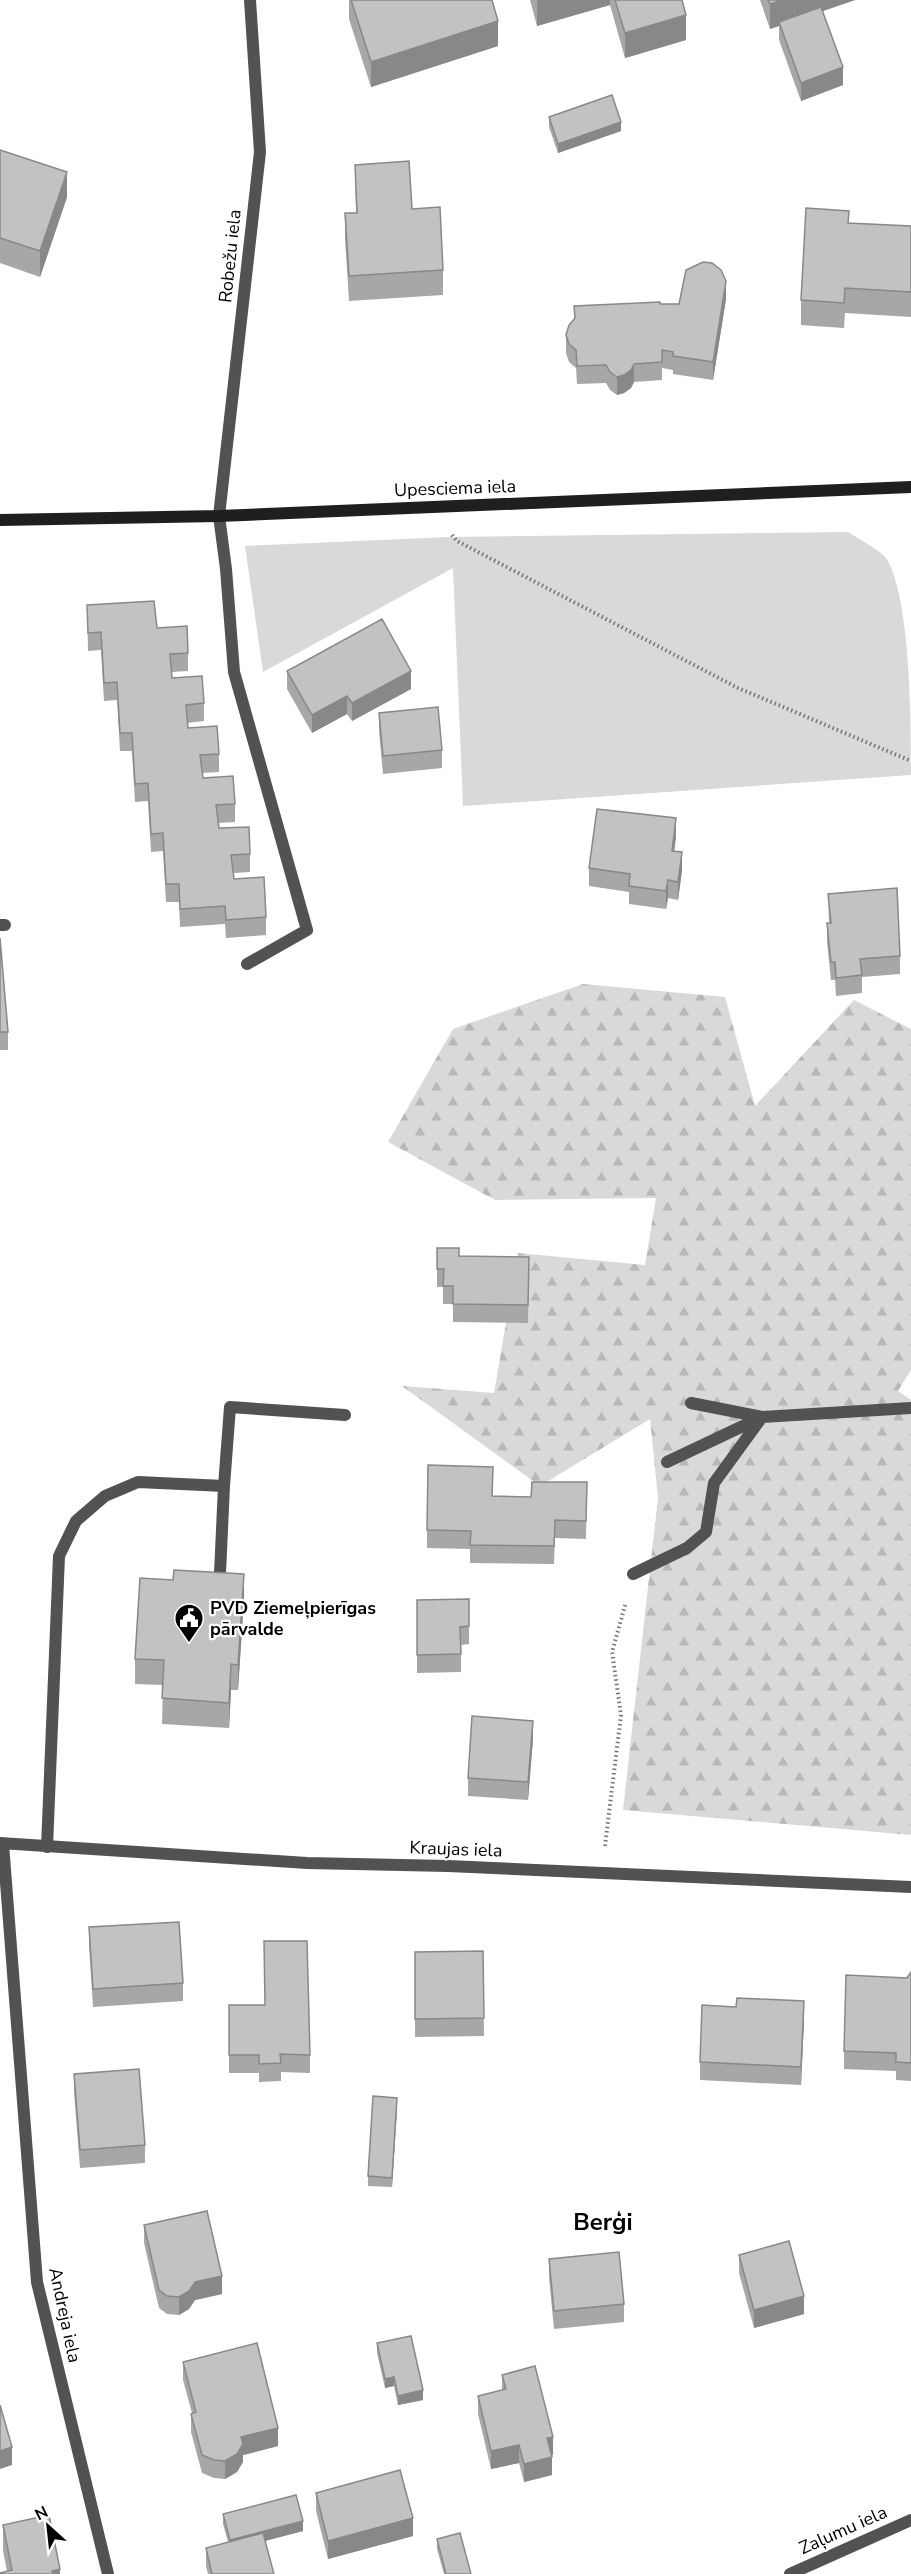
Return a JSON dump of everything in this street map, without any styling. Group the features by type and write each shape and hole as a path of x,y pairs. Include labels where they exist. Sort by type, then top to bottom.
{"main road":[{"name":"Upesciema iela","path":"0,519 219,516 911,487"}],"street":[{"name":"Robežu iela","path":"247,964 307,930 234,672 226,569 219,516 260,152 250,0"},
{"path":"692,1403 762,1417 911,1408"},
{"path":"220,1574 230,1407 345,1415"},
{"path":"667,1462 762,1417"},
{"path":"633,1574 687,1548 706,1532 714,1483 762,1417"},
{"path":"47,1846 59,1556 76,1521 105,1496 138,1482 224,1486"},
{"name":"Kraujas iela","path":"1,1843 307,1863 448,1866 911,1887"},
{"name":"Andreja iela","path":"1,1843 37,2282 108,2574"},
{"name":"Zaļumu iela","path":"790,2574 911,2520"}],"path":[{"path":"429,507 457,541 738,688 911,761"},
{"path":"602,1874 621,1715 612,1652 633,1574"}],"green space":[{"path":"848,532 882,554 894,577 905,630 908,662 911,775 463,806 453,568 263,672 245,546 450,537"},
{"path":"583,984 725,997 755,1106 854,1000 911,1029 911,1370 898,1391 911,1400 911,1835 623,1810 658,1498 650,1419 540,1486 402,1386 494,1393 518,1253 645,1265 656,1198 495,1200 388,1142 453,1029"}],"building":[{"path":"351,0 492,0 498,21 371,62"},
{"path":"615,0 682,0 686,15 625,33"},
{"path":"768,0 782,0 770,4"},
{"path":"821,7 843,67 801,83 779,22"},
{"path":"612,95 621,122 558,144 549,117"},
{"path":"0,150 67,172 40,251 0,238"},
{"path":"409,161 412,209 440,207 443,270 349,276 345,213 357,213 355,165"},
{"path":"806,208 849,211 848,223 911,226 911,292 845,288 844,303 801,300"},
{"path":"703,262 712,263 721,270 726,281 713,362 673,356 673,352 662,350 662,362 634,364 631,370 617,377 606,365 577,366 576,350 569,344 566,335 569,325 575,318 574,306 660,302 660,304 679,304 686,270"},
{"path":"154,601 157,628 187,626 188,653 170,654 172,678 202,676 204,703 186,705 188,728 217,726 219,754 200,755 203,778 233,776 235,804 216,805 219,828 249,827 250,854 231,855 234,879 264,877 266,917 226,920 225,906 180,909 179,884 166,884 163,833 151,834 148,783 135,784 132,733 120,733 117,682 104,683 101,632 88,633 87,605"},
{"path":"382,619 411,671 352,703 347,696 312,715 287,671"},
{"path":"438,707 442,750 383,756 379,713"},
{"path":"597,809 676,818 672,851 682,852 678,882 668,880 666,891 629,886 630,874 589,868"},
{"path":"897,888 900,956 860,959 862,975 836,978 835,962 831,962 827,923 831,923 828,894"},
{"path":"0,938 8,1032 0,1032"},
{"path":"437,1248 459,1248 459,1256 529,1257 528,1305 453,1304 453,1286 443,1286 444,1269 437,1269"},
{"path":"428,1465 493,1467 492,1496 531,1497 532,1482 587,1482 586,1521 555,1520 554,1546 470,1545 471,1531 427,1530"},
{"name":"PVD Ziemeļpierīgas pārvalde","path":"174,1570 244,1574 238,1665 231,1664 229,1703 162,1698 164,1660 135,1659 140,1578 173,1580"},
{"path":"469,1599 469,1626 460,1627 461,1654 417,1655 417,1600"},
{"path":"472,1716 533,1721 528,1782 468,1778"},
{"path":"179,1922 183,1983 93,1989 89,1927"},
{"path":"264,1941 307,1941 310,2055 280,2054 281,2063 259,2064 259,2055 229,2055 229,2005 265,2005"},
{"path":"483,1951 484,2018 415,2019 415,1952"},
{"path":"911,1972 911,2063 896,2062 896,2053 844,2051 846,1975 907,1978"},
{"path":"737,1998 804,2001 801,2067 700,2062 702,2005 736,2007"},
{"path":"139,2069 145,2145 80,2150 74,2074"},
{"path":"373,2096 397,2098 392,2178 368,2176"},
{"path":"207,2211 222,2276 195,2282 189,2291 179,2297 167,2296 159,2290 144,2225"},
{"path":"789,2241 804,2296 754,2310 739,2255"},
{"path":"619,2252 624,2304 554,2311 549,2259"},
{"path":"411,2336 423,2390 398,2396 394,2377 385,2379 377,2343"},
{"path":"257,2343 278,2428 241,2437 243,2444 237,2454 225,2461 214,2460 202,2455 191,2414 196,2412 183,2362"},
{"path":"535,2366 553,2437 547,2438 552,2457 524,2464 519,2445 491,2451 478,2396 506,2389 502,2375"},
{"path":"0,2405 12,2447 0,2451"},
{"path":"400,2470 413,2518 328,2541 316,2493"},
{"path":"296,2495 303,2521 230,2540 223,2514"},
{"path":"49,2515 60,2569 52,2571 53,2574 0,2574 12,2570 3,2525"},
{"path":"263,2533 274,2574 212,2574 206,2548"},
{"path":"460,2533 471,2574 446,2574 437,2539"}],"place":[{"name":"PVD Ziemeļpierīgas pārvalde","path":"189,1644"}],"district":[{"name":"Berģi","path":"603,2222"}]}
